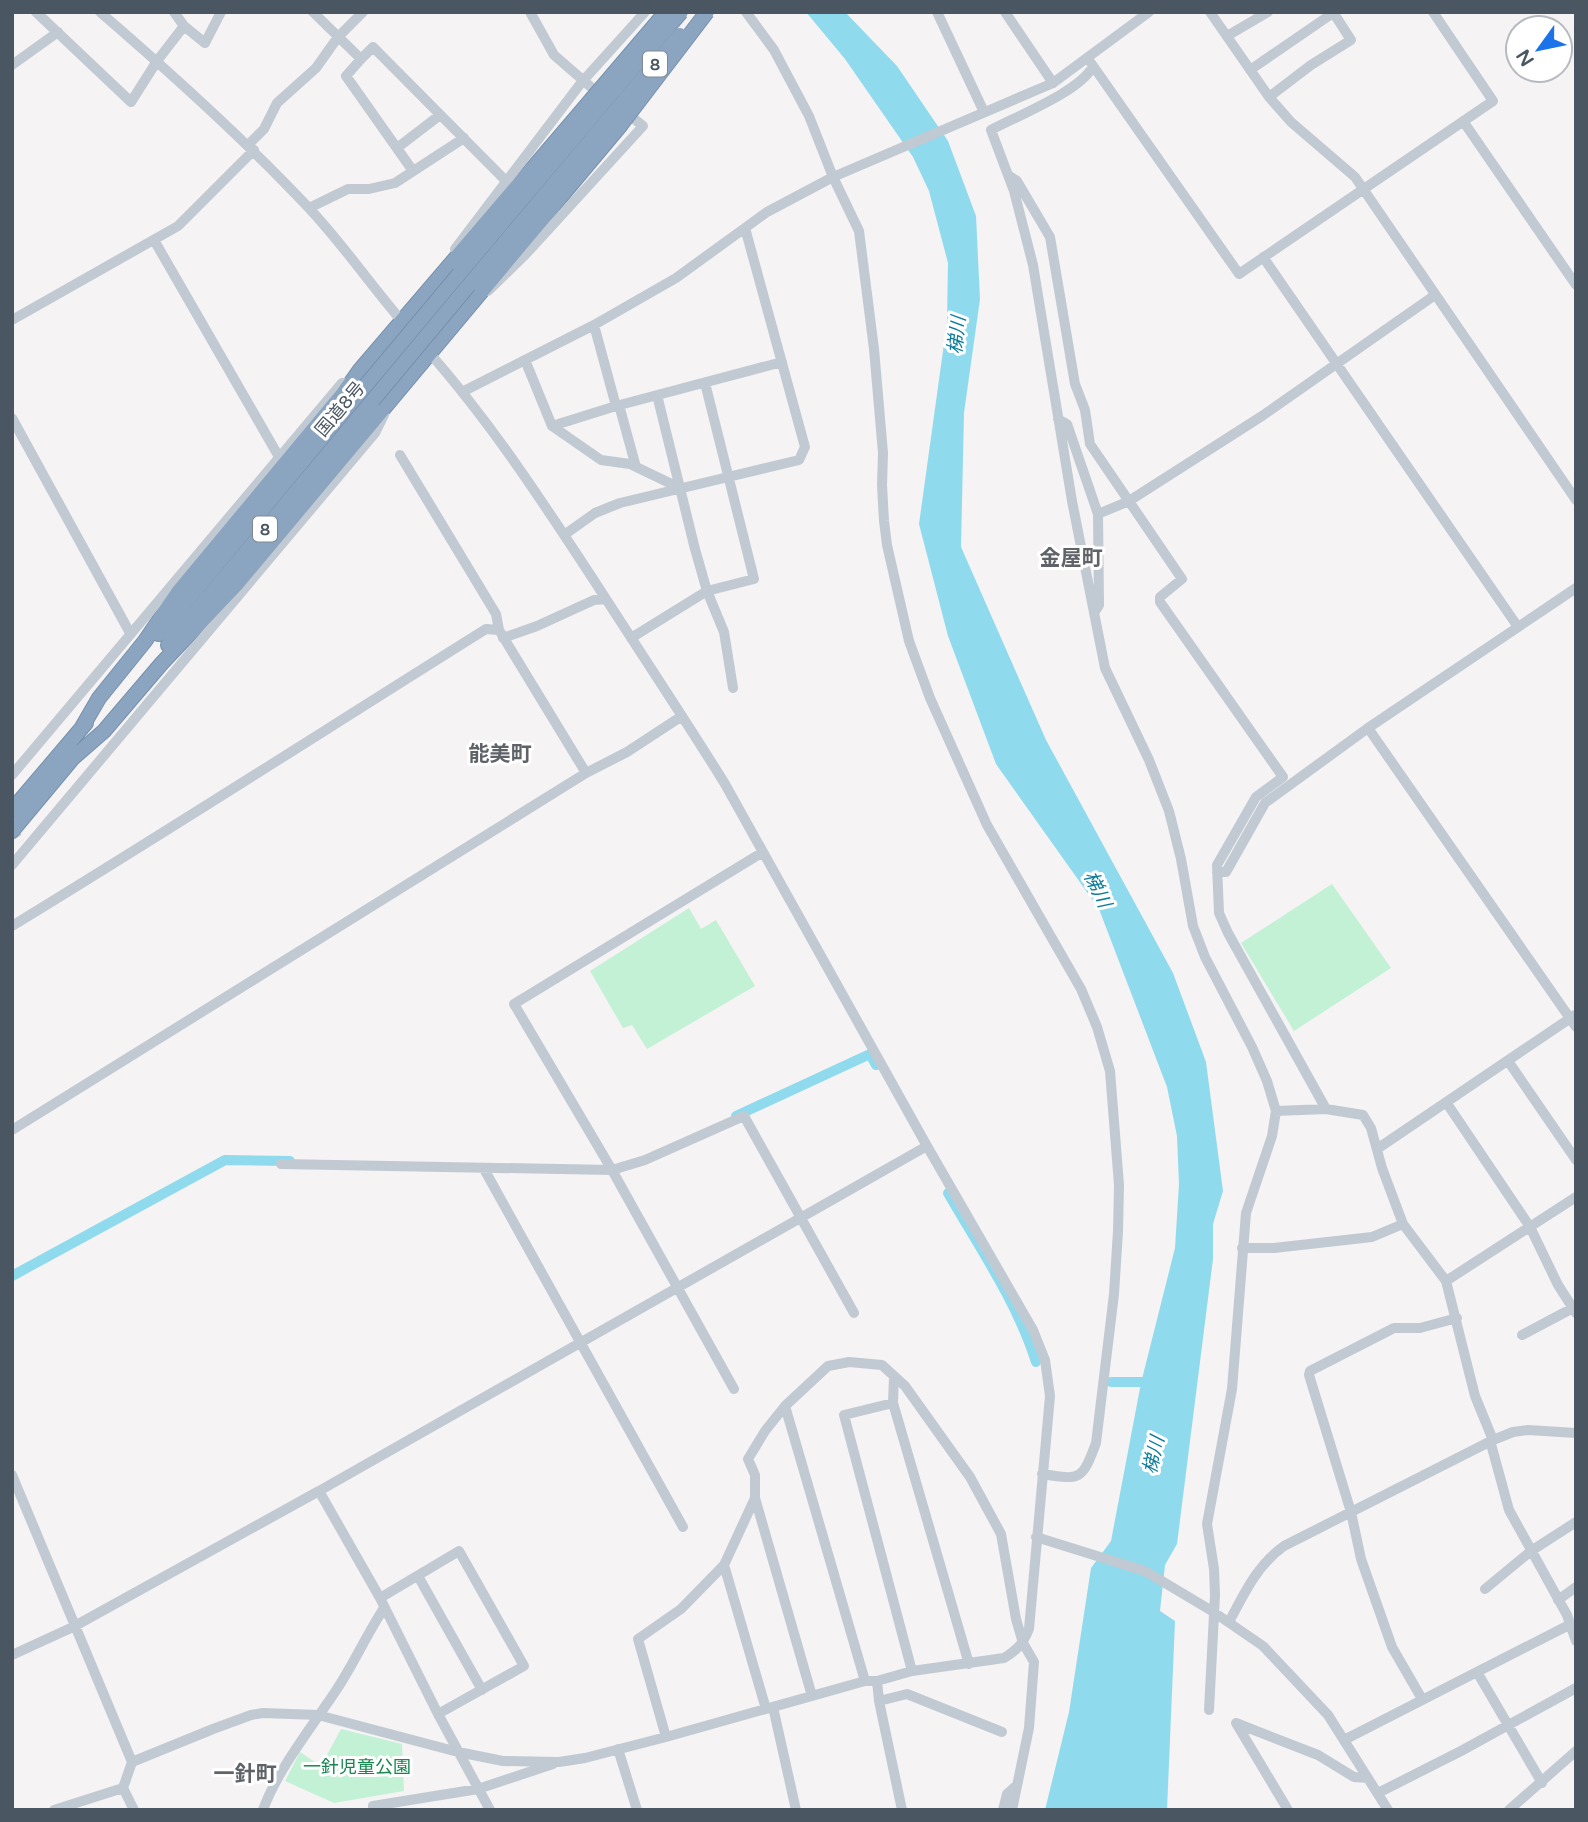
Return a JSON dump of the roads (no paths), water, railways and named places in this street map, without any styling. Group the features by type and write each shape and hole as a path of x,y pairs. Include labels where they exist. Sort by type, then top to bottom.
{"highway":[{"path":"19,841 73,758 104,732 131,679 153,652 236,585 474,302 666,12"},
{"name":"国道8号","path":"12,810 81,729 131,679 362,391 681,12"},
{"name":"国道8号","path":"362,391 469,285 604,105 699,12"},
{"path":"362,391 402,321 436,282 604,105 707,12"}],"street":[{"path":"36,12 131,102 157,61 184,26"},
{"path":"100,12 251,147 309,208 464,391 499,438 725,784 927,1146 1033,1329 1045,1360 1050,1396 1049,1426 1042,1474 1029,1629 1017,1651 1004,1658 912,1671 871,1681 666,1737 559,1762 478,1789 373,1806 373,1810"},
{"path":"174,12 184,26 205,43 221,12"},
{"path":"313,12 361,60"},
{"path":"12,320 178,226 251,147 277,103 316,68 338,37 363,12"},
{"path":"474,302 507,274 643,126 604,105 554,55 530,12"},
{"path":"436,282 449,258 506,181 604,105 611,50 645,12"},
{"path":"746,12 774,50 809,116 859,231 874,349 883,453 882,485 886,533 909,641 930,698 987,825 1081,989 1097,1027 1110,1071 1119,1185 1118,1231 1114,1294 1096,1443 1088,1464 1079,1475 1071,1479 1042,1474"},
{"path":"937,12 981,114"},
{"path":"1004,12 1054,83"},
{"path":"464,391 594,325 676,278 767,212 836,175 1054,83 1090,62 1149,12"},
{"path":"1210,12 1269,97 1291,122 1355,177 1576,500"},
{"path":"1227,36 1268,12"},
{"path":"1090,62 1238,274 1493,101 1433,12"},
{"path":"1250,70 1333,13 1351,40 1311,65 1269,97"},
{"path":"12,65 58,32"},
{"path":"413,171 346,76 373,47 506,181"},
{"path":"1090,62 1089,74 1072,88 991,130 1008,175 1033,265 1058,419 1105,668 1149,760 1169,811 1193,926 1252,1047 1276,1111 1272,1136 1246,1213 1232,1389 1206,1524 1214,1569 1215,1595 1208,1608 1209,1710"},
{"path":"397,148 440,115"},
{"path":"1463,121 1576,285"},
{"path":"309,208 348,189 369,189 395,183 464,138"},
{"path":"1008,175 1017,181 1050,237 1075,384 1085,410 1090,444 1182,579 1160,597 1160,602 1283,777 1256,797 1217,865 1219,913 1326,1109"},
{"path":"564,535 595,513 620,503 799,460 805,447 745,228"},
{"path":"154,240 279,457"},
{"path":"1263,257 1517,627"},
{"path":"1098,514 1129,501 1262,416 1435,295"},
{"path":"594,325 636,467"},
{"path":"525,360 552,426 601,460 631,464 682,489"},
{"path":"552,426 617,405 782,362"},
{"path":"12,775 342,383 362,391"},
{"path":"631,638 707,591 754,579 705,383"},
{"path":"12,865 19,841 374,433 397,391"},
{"path":"657,395 707,591 724,632 733,688"},
{"path":"12,418 130,633"},
{"path":"1058,419 1067,424 1098,514 1100,605 1094,613"},
{"path":"400,455 496,614 501,634 586,774"},
{"path":"1217,872 1226,872 1265,803 1368,729 1576,588"},
{"path":"12,926 486,629 501,634 537,626 594,600 606,599"},
{"path":"12,1130 586,774 628,752 682,716"},
{"path":"1368,729 1574,1020 1377,1149"},
{"path":"734,1389 679,1286 514,1004 762,852"},
{"path":"1508,1061 1576,1160"},
{"path":"1446,1102 1530,1227 1558,1285 1574,1310 1522,1335"},
{"path":"1276,1111 1326,1109 1363,1115 1371,1128 1404,1224 1446,1281 1475,1396 1493,1440 1491,1444 1508,1510 1570,1618 1576,1640"},
{"path":"281,1164 612,1170 645,1160 744,1116 854,1314"},
{"path":"12,1655 74,1627 319,1491 927,1146"},
{"path":"484,1169 683,1527"},
{"path":"1446,1281 1576,1197"},
{"path":"1242,1248 1274,1248 1372,1237 1404,1224"},
{"path":"1422,1699 1392,1647 1361,1559 1351,1512 1322,1421 1310,1371 1394,1328 1420,1328 1457,1318"},
{"path":"812,1696 755,1498 755,1475 748,1459 785,1406 828,1366 849,1362 882,1365 905,1386 970,1477 1001,1534 1016,1619 1023,1643 1034,1662 1029,1728 1012,1810"},
{"path":"894,1376 893,1403 969,1664"},
{"path":"893,1403 844,1415 912,1671"},
{"path":"785,1406 879,1701 902,1810"},
{"path":"1229,1622 1253,1578 1271,1555 1284,1546 1513,1432 1528,1430 1576,1433"},
{"path":"12,1475 132,1762 123,1788 134,1810"},
{"path":"319,1491 382,1603 490,1810"},
{"path":"666,1737 638,1639 681,1609 724,1565 755,1498"},
{"path":"1485,1589 1531,1551 1576,1522"},
{"path":"1036,1537 1145,1571 1208,1608 1263,1646 1328,1715 1388,1810"},
{"path":"263,1810 318,1716 338,1688 382,1603 418,1576 459,1551 524,1666 438,1714"},
{"path":"724,1565 769,1708 796,1810"},
{"path":"418,1576 482,1690"},
{"path":"1558,1600 1576,1587"},
{"path":"1344,1740 1478,1672 1570,1618"},
{"path":"1478,1672 1542,1783"},
{"path":"1378,1793 1576,1688"},
{"path":"879,1701 907,1694 1002,1732"},
{"path":"132,1762 251,1715 263,1713 318,1716 458,1752 503,1760 559,1762"},
{"path":"1288,1810 1236,1723 1318,1755 1354,1777 1368,1777"},
{"path":"618,1749 637,1810"},
{"path":"1509,1810 1576,1751"},
{"path":"1003,1810 1007,1794 1016,1786"},
{"path":"54,1810 123,1788"}],"water":[{"name":"梯川","path":"806,12 845,12 897,66 948,141 976,216 980,299 964,413 961,547 1046,740 1173,973 1206,1062 1223,1191 1213,1224 1213,1259 1177,1544 1165,1565 1160,1611 1175,1621 1167,1810 1045,1810 1069,1712 1091,1568 1111,1541 1141,1383 1175,1248 1179,1184 1177,1136 1167,1087 1099,909 996,764 948,636 919,524 947,322 948,263 929,191 913,157 845,59"}],"waterway":[{"path":"736,1116 870,1054 876,1065"},
{"path":"12,1276 225,1160 290,1161"},
{"path":"948,1193 1008,1296 1036,1362"},
{"path":"1111,1382 1152,1382"}],"tunnel":[{"path":"12,829 20,842"}],"district":[{"name":"金屋町","path":"1071,558"},
{"name":"能美町","path":"500,754"},
{"name":"一針町","path":"245,1774"}],"park label":[{"name":"一針児童公園","path":"357,1767"}]}
